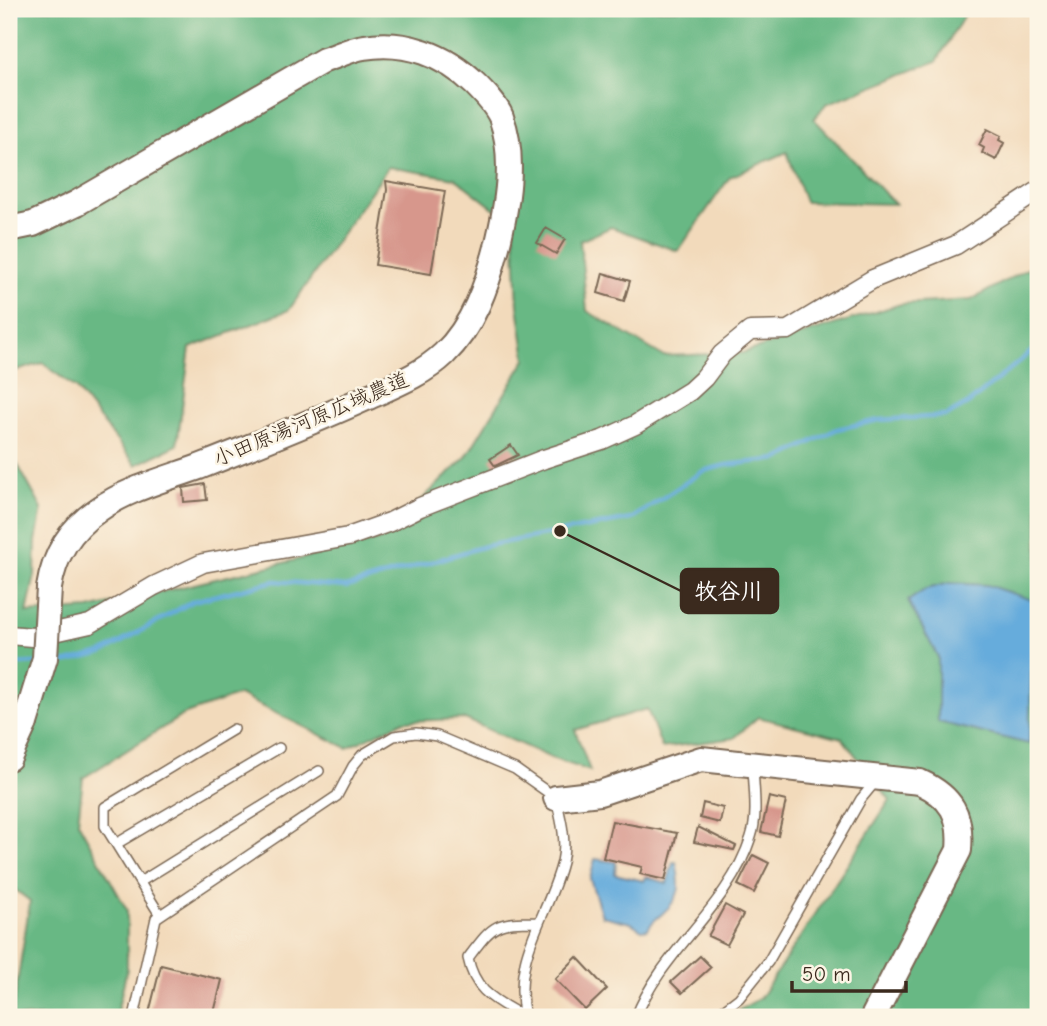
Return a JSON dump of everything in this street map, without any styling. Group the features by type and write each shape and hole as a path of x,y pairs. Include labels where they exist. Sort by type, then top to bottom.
{"street":[{"name":"小田原湯河原広域農道","path":"9,229 33,224 77,203 324,60 363,47 398,46 425,51 448,62 483,92 500,114 505,134 508,156 505,212 489,275 477,307 461,335 442,356 414,376 260,443 117,498 79,525 56,557 49,588 45,658 25,723 11,749"},
{"path":"9,635 32,636 90,624 154,586 203,563 348,537 544,459 603,440 635,425 690,391 722,354 750,331 788,330 873,279 956,245 1038,191"},
{"path":"556,799 600,793 701,759 920,782 935,789 956,812 961,830 960,850 873,1017"}],"lane":[{"path":"160,915 104,825 104,807 234,729"},
{"path":"134,1017 156,918 337,796 362,755 394,736 416,733 437,736 515,769 556,799 564,841 562,861 530,940 523,974 521,1000 524,1017"},
{"path":"116,844 279,748"},
{"path":"636,1017 645,994 709,914 738,869 752,835 755,799 753,763"},
{"path":"140,882 318,771"},
{"path":"714,1017 739,998 768,962 860,799 878,778"},
{"path":"524,1017 490,997 472,977 468,958 491,929 506,922 538,922"}],"green space":[{"path":"9,9 968,9 937,61 826,104 814,119 895,204 805,202 787,152 730,177 678,251 611,227 580,241 587,311 663,356 742,353 901,304 971,300 1038,263 1038,1017 727,1017 760,998 890,800 842,738 758,717 734,738 662,748 647,709 575,730 590,771 551,758 465,719 404,721 347,748 239,695 183,715 83,778 78,822 127,910 127,969 116,1017 12,1017 30,901 9,885 9,795 12,788 9,783 9,449 42,509 36,541 35,575 27,613 89,609 380,540 466,457 526,359 518,306 514,224 455,178 388,167 289,310 190,348 177,445 136,465 76,389 43,363 9,373"}],"water":[{"path":"949,583 987,585 1038,602 1038,649 1032,650 1029,744 938,722 938,657 908,601 926,589"},
{"path":"595,859 616,862 615,874 644,881 646,877 667,883 673,862 676,862 679,878 677,896 648,929 642,930 631,923 602,916 590,879"}],"building":[{"path":"987,129 1001,136 999,140 1004,143 996,160 982,153 984,148 979,145"},
{"path":"386,181 445,191 431,274 375,265 387,190"},
{"path":"546,228 565,239 556,254 537,243"},
{"path":"603,273 630,281 624,301 598,293"},
{"path":"511,445 518,455 495,466 490,459"},
{"path":"205,484 207,500 184,502 183,488"},
{"path":"769,797 786,801 778,836 761,832"},
{"path":"703,803 723,808 720,823 700,818"},
{"path":"612,821 677,833 665,880 640,874 642,867 603,858"},
{"path":"698,827 736,846 734,850 694,842"},
{"path":"753,855 769,863 754,893 738,885"},
{"path":"725,905 743,915 727,945 708,936"},
{"path":"700,956 711,967 682,993 671,982"},
{"path":"577,957 607,989 585,1010 555,979"},
{"path":"161,965 222,980 213,1017 148,1017"}],"waterway":[{"path":"9,25 23,9"},
{"path":"51,663 68,662 102,653 193,601 275,581 346,587 485,546 631,519 703,471 726,465 778,459 837,429 879,420 946,416 969,403 1038,346"},
{"path":"9,661 16,664 35,663"}],"place":[{"name":"牧谷川","path":"560,531"}]}
